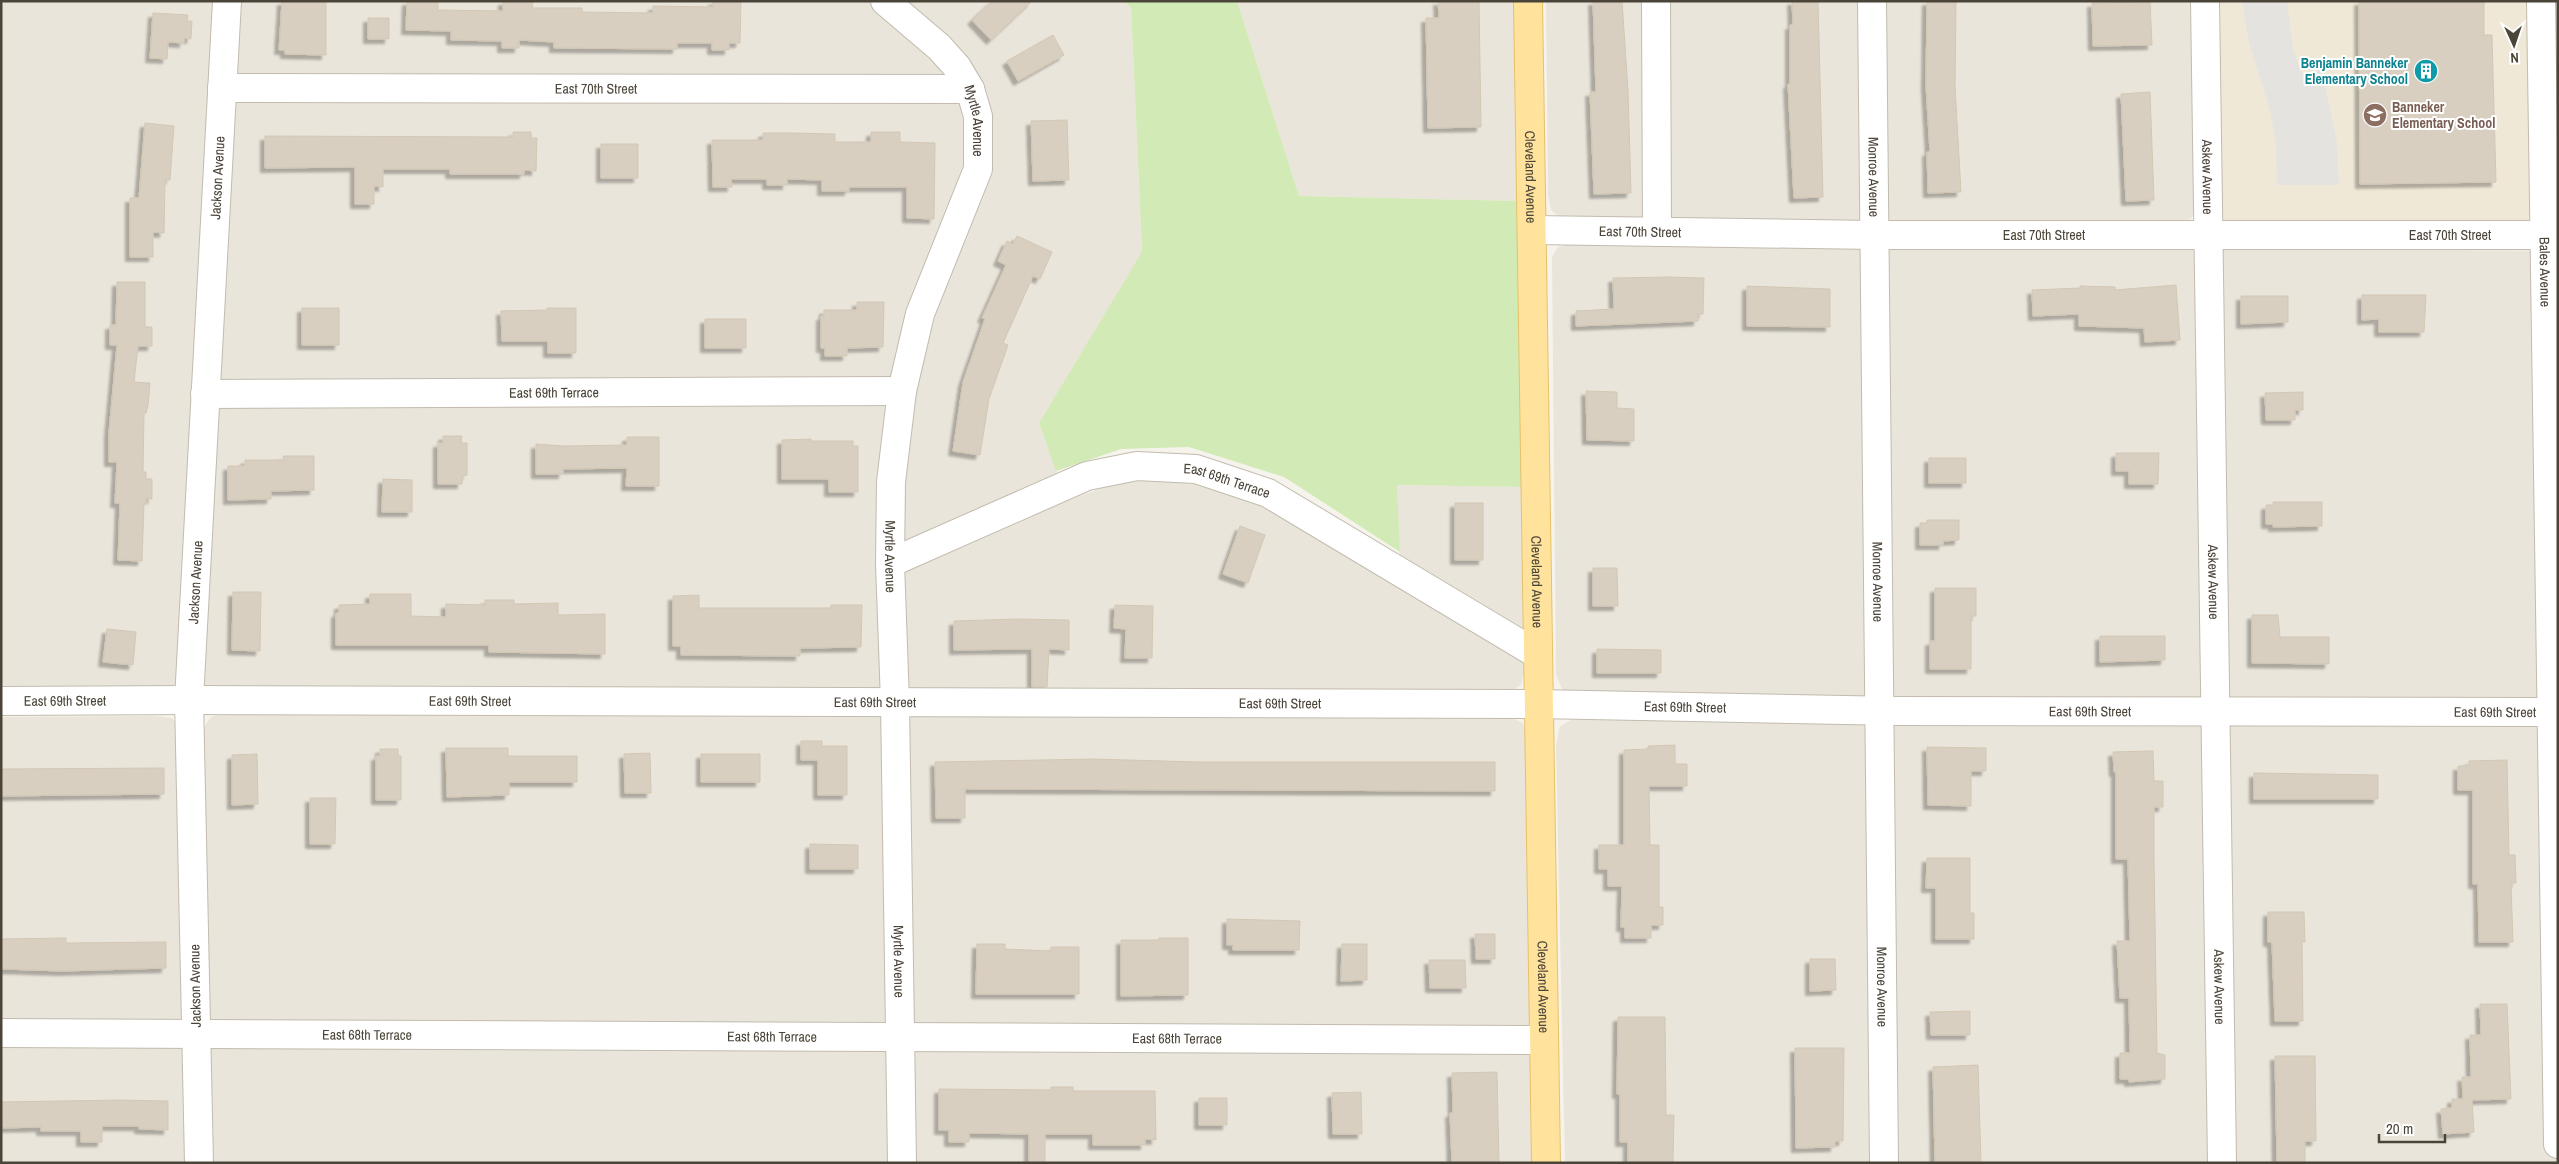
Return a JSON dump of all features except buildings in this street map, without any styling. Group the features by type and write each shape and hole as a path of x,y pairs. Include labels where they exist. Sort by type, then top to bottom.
{"main road":[{"name":"Cleveland Avenue","path":"1528,1 1537,704 1546,1163"}],"street":[{"name":"Jackson Avenue","path":"199,1163 189,700 227,1"},
{"name":"Myrtle Avenue","path":"885,1 939,47 957,67 970,89 978,116 978,170 920,314 902,391 891,482 890,563 895,702 902,1163"},
{"path":"1656,1 1657,232"},
{"name":"Monroe Avenue","path":"1872,1 1884,1163"},
{"name":"Askew Avenue","path":"2205,1 2210,234 2222,1163"},
{"name":"Bales Avenue","path":"2541,1 2551,235 2558,1144"},
{"name":"East 70th Street","path":"222,88 970,89"},
{"name":"East 70th Street","path":"1532,230 1874,235 2551,235"},
{"name":"East 69th Terrace","path":"206,394 902,391"},
{"name":"East 69th Terrace","path":"890,563 1087,476 1137,466 1196,469 1268,493 1537,654"},
{"name":"East 69th Street","path":"1,701 1537,704 1879,710 2554,712"},
{"name":"East 68th Terrace","path":"1,1033 901,1039 1543,1040"}],"shaded area":[{"path":"1,1 1123,1 1131,7 1142,253 1039,423 1067,501 1109,485 1148,480 1196,484 1242,496 1286,516 1401,590 1397,485 1524,487 1525,669 1521,685 1508,693 1,692"},
{"path":"1237,1 1516,1 1517,201 1299,196"},
{"path":"1546,1 2191,1 2194,209 2192,218 2180,223 1897,224 1561,218 1551,210 1548,195"},
{"name":"Banneker Elementary School","path":"2214,1 2534,1 2537,230 2216,228"},
{"path":"2242,1 2287,1 2293,49 2302,75 2322,70 2337,143 2339,185 2277,185 2276,144 2270,110 2249,43"},
{"path":"1576,243 2558,251 2558,700 1573,695 1563,691 1556,675 1552,257 1558,247"},
{"path":"226,713 1512,718 1523,723 1528,740 1534,1163 212,1163 204,727 211,717"},
{"path":"155,716 172,718 179,726 187,1163 1,1163 1,717"},
{"path":"1571,720 2558,724 2558,1163 1565,1163 1556,745 1560,726"}],"green space":[{"path":"1123,1 1237,1 1299,196 1517,201 1524,487 1397,485 1400,552 1284,477 1189,447 1121,449 1056,471 1039,423 1142,252 1131,7"}],"place":[{"name":"Benjamin Banneker Elementary School","path":"2426,71"},
{"name":"Banneker Elementary School","path":"2375,115"}]}
